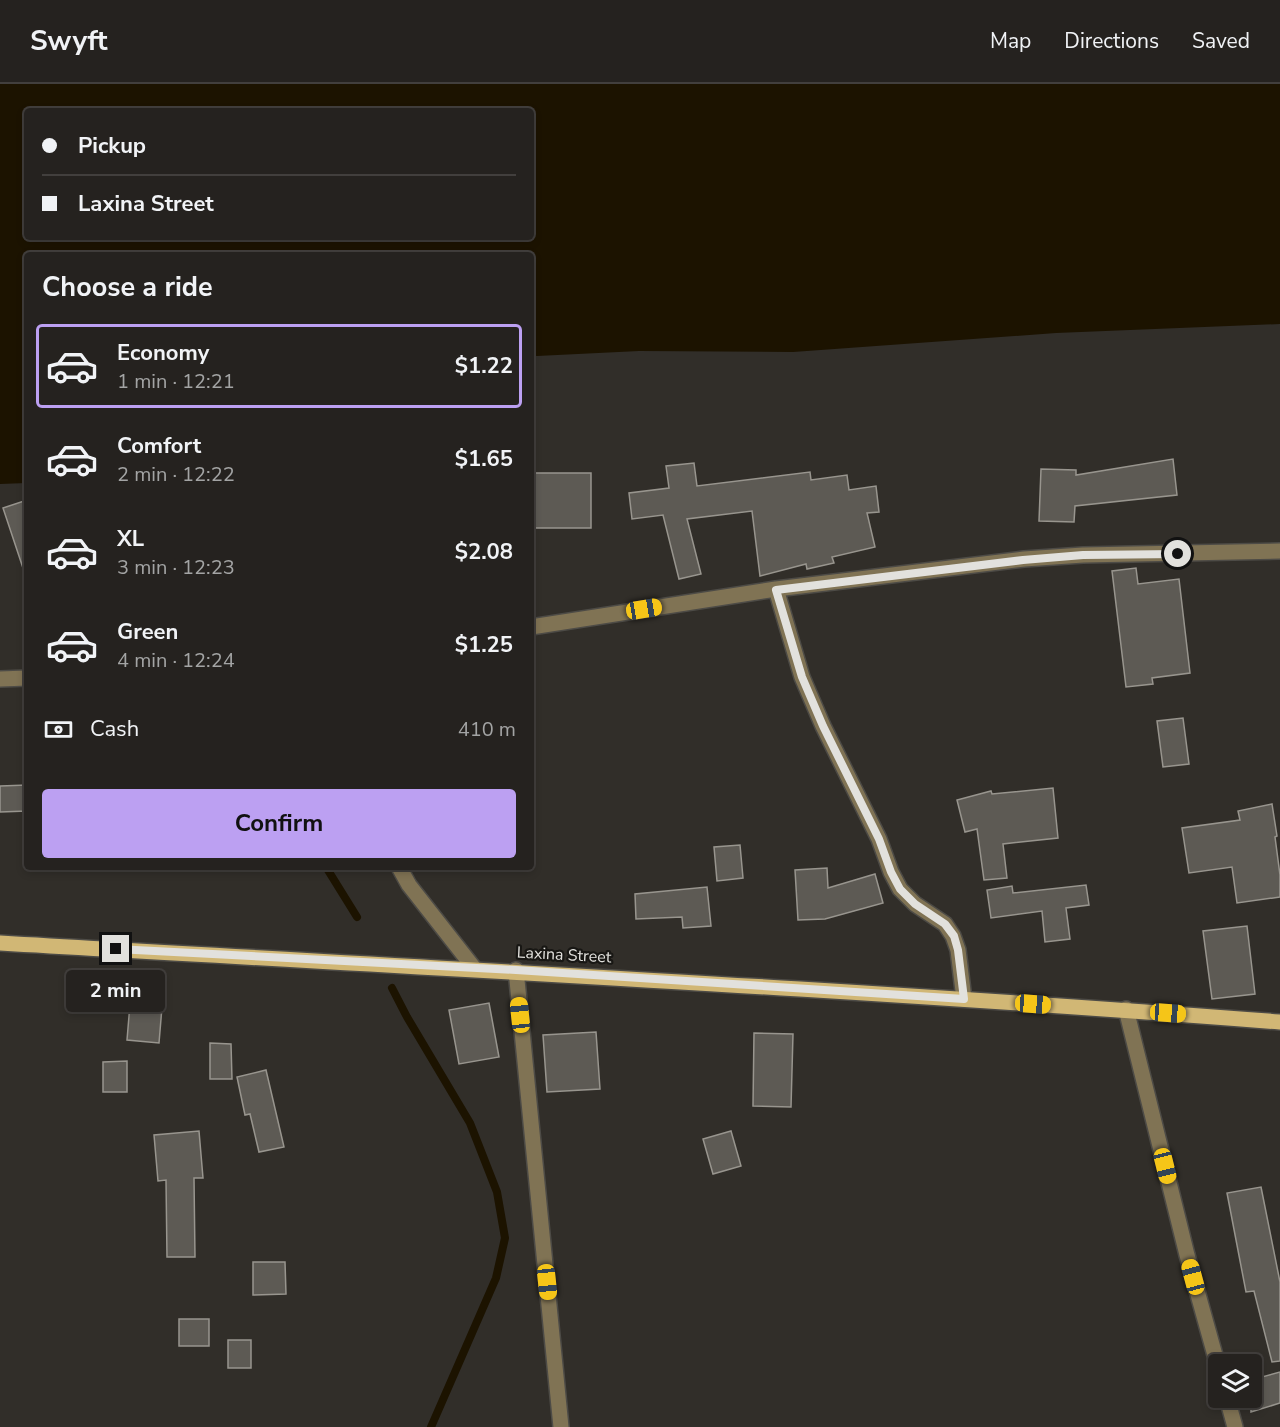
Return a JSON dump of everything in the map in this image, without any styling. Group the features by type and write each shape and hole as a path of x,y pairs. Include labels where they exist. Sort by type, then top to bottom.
{"main road":[{"name":"Laxina Street","path":"0,943 516,970 1280,1022"}],"street":[{"path":"534,627 904,572 1047,558 1280,551"},
{"path":"776,590 802,677 823,726 879,839 891,872 900,889 915,904 945,924 954,936 964,999"},
{"path":"0,679 24,678"},
{"path":"401,870 409,885 474,968"},
{"path":"516,970 561,1427"},
{"path":"1126,1010 1187,1255 1215,1354"},
{"path":"1230,1408 1235,1427"}],"shaded area":[{"path":"0,84 1280,84 1280,324 1056,333 793,352 639,351 537,356 534,356 534,252 24,252 24,483 0,484"}],"building":[{"path":"1173,459 1177,495 1075,506 1074,522 1039,521 1041,469 1076,470 1076,475"},
{"path":"694,463 697,486 810,472 811,480 847,475 849,490 876,486 879,512 867,513 875,547 832,557 834,563 807,569 806,564 760,576 752,511 687,519 701,574 679,579 663,515 632,519 629,493 669,488 666,466"},
{"path":"534,473 591,473 591,528 534,528"},
{"path":"24,501 24,568 23,568 3,508"},
{"path":"1136,568 1138,584 1179,579 1190,673 1152,678 1153,684 1126,687 1112,571"},
{"path":"1183,718 1189,764 1163,767 1157,721"},
{"path":"24,785 24,811 0,812 0,786"},
{"path":"1053,788 1058,838 1003,844 1007,878 984,880 977,829 965,832 957,800 991,791 992,794"},
{"path":"1272,804 1277,836 1275,837 1280,875 1280,897 1237,903 1232,867 1189,873 1182,828 1240,820 1238,811"},
{"path":"740,845 743,878 717,881 714,847"},
{"path":"827,868 828,888 875,874 883,903 825,919 798,920 795,870"},
{"path":"1086,885 1089,905 1066,908 1070,939 1045,942 1042,911 991,918 987,890 1012,886 1013,893"},
{"path":"707,887 711,926 683,928 682,917 636,919 635,894"},
{"path":"1247,926 1255,994 1212,999 1203,931"},
{"path":"131,992 163,995 159,1043 127,1040"},
{"path":"489,1003 499,1057 459,1064 449,1010"},
{"path":"596,1032 600,1089 547,1092 543,1035"},
{"path":"754,1033 793,1034 791,1107 753,1106"},
{"path":"210,1043 231,1044 232,1079 210,1079"},
{"path":"127,1061 127,1092 103,1092 103,1062"},
{"path":"266,1070 284,1147 259,1152 250,1114 245,1115 237,1077"},
{"path":"199,1131 203,1178 194,1178 195,1257 167,1257 166,1180 158,1181 154,1135"},
{"path":"731,1131 741,1166 713,1174 703,1139"},
{"path":"1261,1187 1280,1282 1280,1361 1272,1362 1254,1291 1246,1292 1227,1193"},
{"path":"253,1262 285,1262 286,1294 253,1295"},
{"path":"179,1319 209,1319 209,1346 179,1346"},
{"path":"228,1340 251,1340 251,1368 228,1368"},
{"path":"1280,1372 1280,1403 1251,1412 1251,1408 1262,1408 1262,1377"}],"waterway":[{"path":"328,870 357,917"},
{"path":"392,988 470,1123 497,1192 505,1238 496,1278 431,1427"}],"route":[{"path":"116,949 516,970 964,999 954,936 945,924 915,904 900,889 891,872 879,839 823,726 802,677 776,590 904,572 1023,560 1083,555 1178,554"}]}
